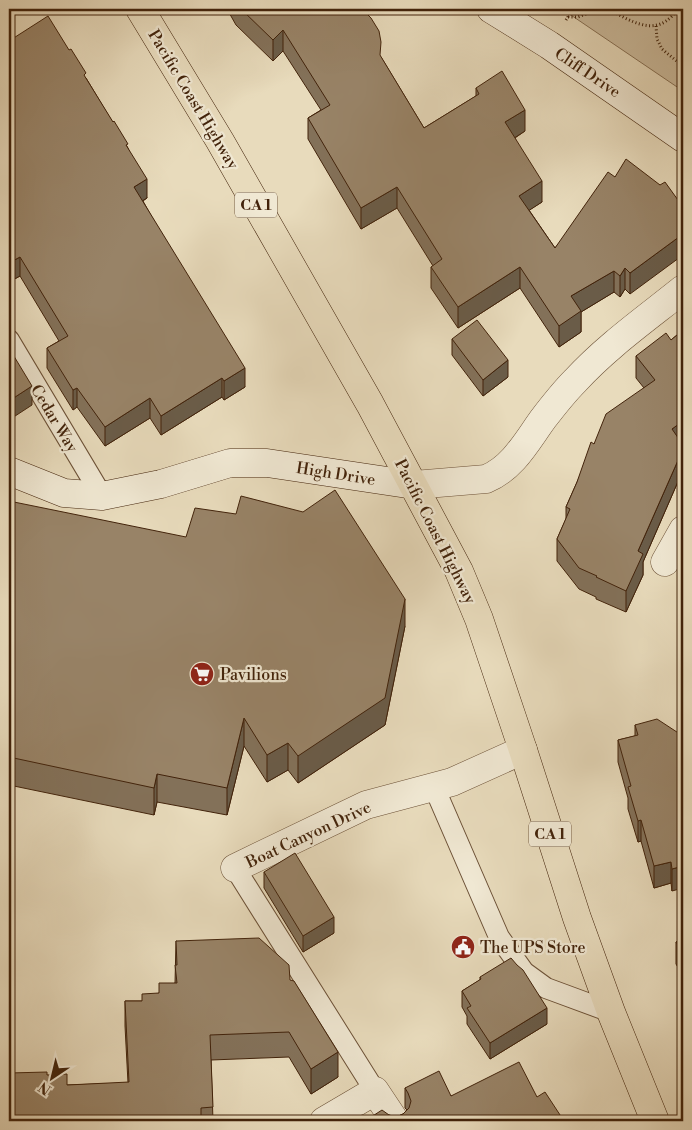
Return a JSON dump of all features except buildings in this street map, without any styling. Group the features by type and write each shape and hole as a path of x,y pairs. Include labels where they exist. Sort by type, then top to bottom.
{"highway":[{"name":"Pacific Coast Highway","path":"140,9 220,141 370,404 460,571 479,619 577,918 611,1012 656,1121"}],"street":[{"name":"Cliff Drive","path":"491,9 556,50 683,138"},
{"name":"High Drive","path":"9,471 64,493 102,496 161,484 230,463 267,463 414,485 486,480 508,466 574,381 592,364 683,290"},
{"path":"665,562 683,530"},
{"name":"Boat Canyon Drive","path":"235,868 366,805 452,782 523,750"},
{"path":"324,1121 375,1091 395,1121"}],"lane":[{"name":"Cedar Way","path":"9,340 102,496"},
{"path":"434,787 500,937 524,972 546,988 611,1012"},
{"path":"235,868 375,1091"}],"path":[{"path":"568,17 578,17 599,9"},
{"path":"607,9 635,23 646,26 656,26 664,23 673,17 678,9"},
{"path":"656,26 657,39 662,49 679,63 683,72"}],"shaded area":[{"path":"562,9 683,9 683,91"}],"place":[{"name":"Pavilions","path":"202,674"},
{"name":"The UPS Store","path":"463,947"}]}
